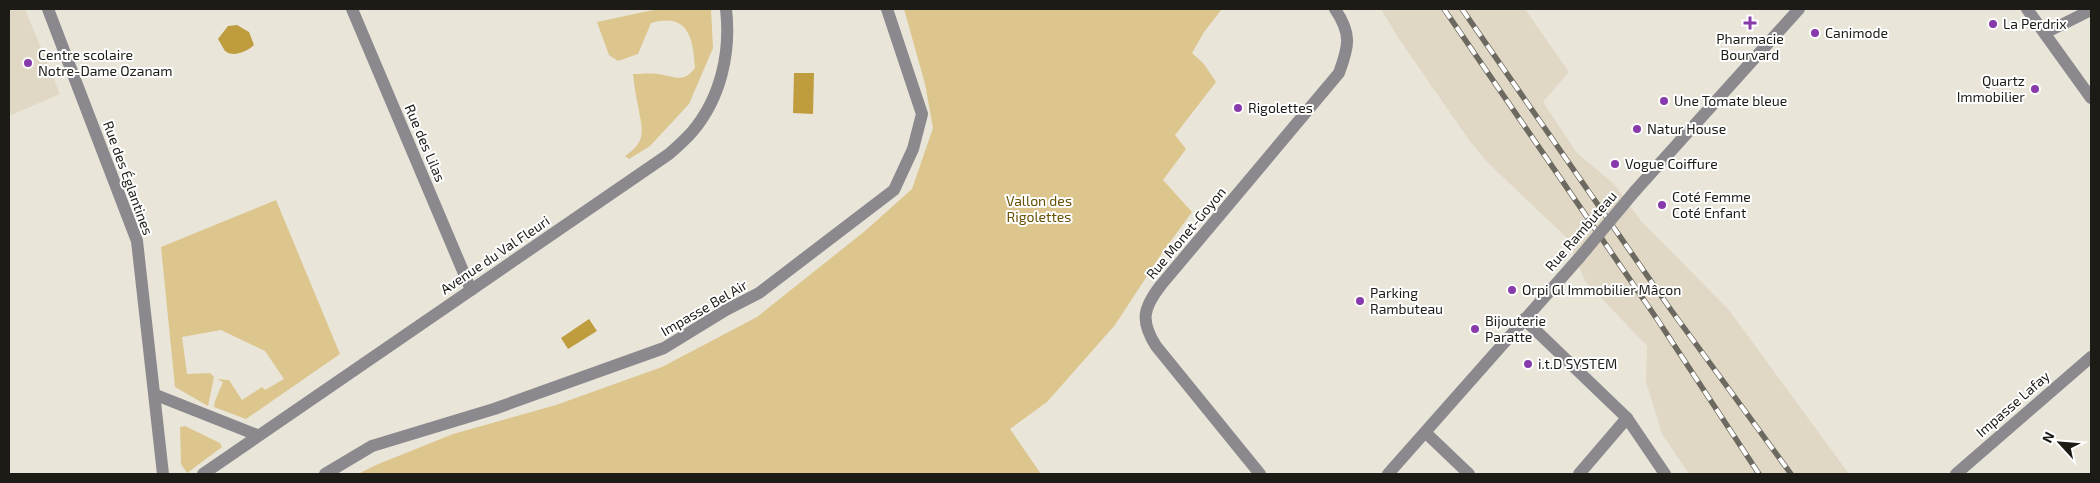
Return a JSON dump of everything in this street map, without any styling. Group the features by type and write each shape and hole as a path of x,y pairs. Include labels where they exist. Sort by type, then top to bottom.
{"street":[{"name":"Rue des Églantines","path":"48,9 137,241 156,395 163,474"},
{"name":"Rue des Lilas","path":"352,9 471,290"},
{"name":"Avenue du Val Fleuri","path":"203,474 257,435 670,154 692,132 708,109 723,74 728,26 726,9"},
{"name":"Impasse Bel Air","path":"325,474 372,446 494,409 664,348 726,310 759,293 894,190 914,149 922,114 887,9"},
{"name":"Rue Monet-Goyon","path":"1260,474 1156,346 1147,333 1144,317 1151,298 1339,73 1348,48 1343,21 1335,9"},
{"name":"Rue Rambuteau","path":"1388,474 1426,433 1636,191 1799,9"},
{"path":"2027,9 2091,98"},
{"path":"2045,32 2091,10"},
{"path":"1524,319 1627,418 1665,474"},
{"name":"Impasse Lafay","path":"1956,474 2091,357"},
{"path":"156,395 257,435"},
{"path":"1579,474 1627,418"},
{"path":"1426,433 1469,474"}],"shaded area":[{"name":"Centre scolaire Notre-Dame Ozanam","path":"9,9 25,9 60,94 9,116"},
{"path":"1381,9 1525,9 1569,72 1543,102 1577,153 1614,184 1641,221 1729,310 1849,474 1689,474 1662,434 1646,382 1647,346 1585,281 1567,238 1487,162 1469,140 1397,36"},
{"path":"237,25 249,32 254,45 240,53 232,54 225,51 218,39 228,26"},
{"path":"794,73 814,73 813,114 793,113"},
{"path":"589,319 597,331 568,349 561,338"}],"green space":[{"path":"658,9 711,9 713,48 689,104 650,146 629,159 625,156 637,145 642,134 633,74 655,74 678,78 686,76 695,68 693,47 686,31 674,21 651,23 638,54 618,61 609,55 597,22"},
{"name":"Vallon des Rigolettes","path":"904,9 1222,9 1204,32 1192,53 1204,64 1216,82 1175,135 1186,149 1163,180 1192,212 1162,253 1115,325 1047,402 1010,429 1041,474 358,474 453,434 556,405 662,367 757,317 865,231 912,189 933,128 925,84"},
{"path":"276,200 340,354 246,419 214,407 223,382 217,379 229,380 242,400 262,387 265,390 284,379 265,351 221,330 182,337 187,374 210,373 214,377 208,406 175,387 161,247"},
{"path":"185,426 220,443 222,447 187,473 181,464 180,427"}],"railway":[{"path":"1444,9 1657,319 1759,474"},
{"path":"1462,9 1671,310 1791,474"}],"place":[{"name":"Pharmacie Bourvard","path":"1750,23"},
{"name":"La Perdrix","path":"1993,24"},
{"name":"Canimode","path":"1815,33"},
{"name":"Centre scolaire Notre-Dame Ozanam","path":"28,63"},
{"name":"Quartz Immobilier","path":"2035,89"},
{"name":"Une Tomate bleue","path":"1664,101"},
{"name":"Rigolettes","path":"1238,108"},
{"name":"Natur House","path":"1637,129"},
{"name":"Vogue Coiffure","path":"1615,164"},
{"name":"Coté Femme Coté Enfant","path":"1662,205"},
{"name":"Orpi Gl Immobilier Mâcon","path":"1512,290"},
{"name":"Parking Rambuteau","path":"1360,301"},
{"name":"Bijouterie Paratte","path":"1475,329"},
{"name":"i.t.D SYSTEM","path":"1528,364"}]}
